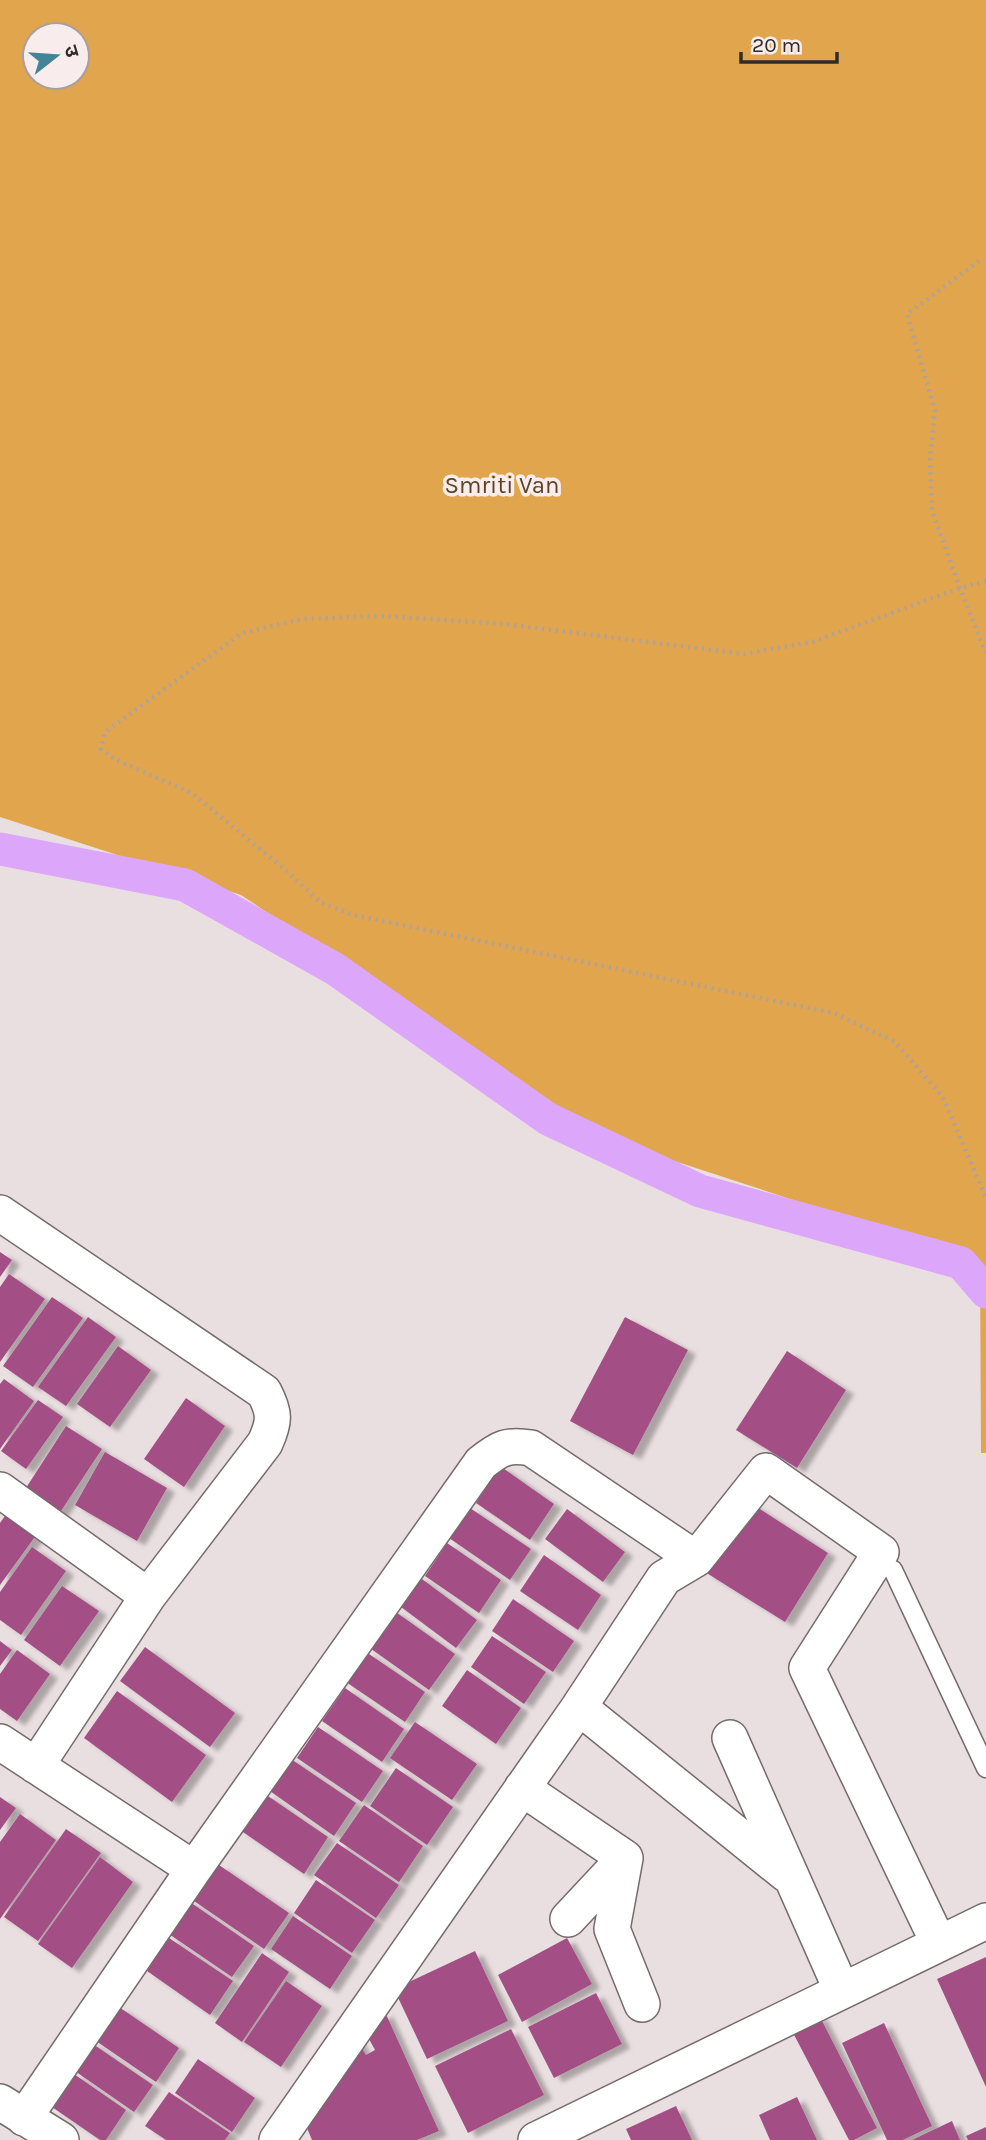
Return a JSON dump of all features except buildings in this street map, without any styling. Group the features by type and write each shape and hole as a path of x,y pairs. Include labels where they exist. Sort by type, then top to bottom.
{"street":[{"path":"0,1213 264,1392 273,1409 272,1426 265,1443 148,1596 36,1766"},
{"path":"61,2140 12,2110 194,1869 481,1463 497,1450 514,1445 531,1448 696,1559"},
{"path":"277,2140 579,1707 664,1578 696,1559 766,1471 881,1552 807,1668 939,1944"},
{"path":"0,1490 148,1596"},
{"path":"579,1707 792,1878"},
{"path":"730,1738 842,1991"},
{"path":"0,1742 194,1869"},
{"path":"522,1788 625,1858"},
{"path":"568,1919 625,1858"},
{"path":"625,1858 612,1928 642,2004"},
{"path":"536,2140 986,1921"}],"lane":[{"path":"893,1570 986,1768"}],"path":[{"path":"979,261 907,314 935,411 930,459 932,511 986,653"},
{"path":"986,581 812,642 744,654 505,624 384,616 302,619 242,633 105,732 101,749 114,760 192,793 320,902 353,915 834,1013 895,1042 943,1097 986,1198"}],"green space":[{"name":"Smriti Van","path":"0,0 986,0 986,1453 981,1453 980,1261 604,1138 241,895 0,817"}],"waterway":[{"path":"0,849 185,885 335,969 548,1119 700,1191 961,1263 986,1292"}]}
